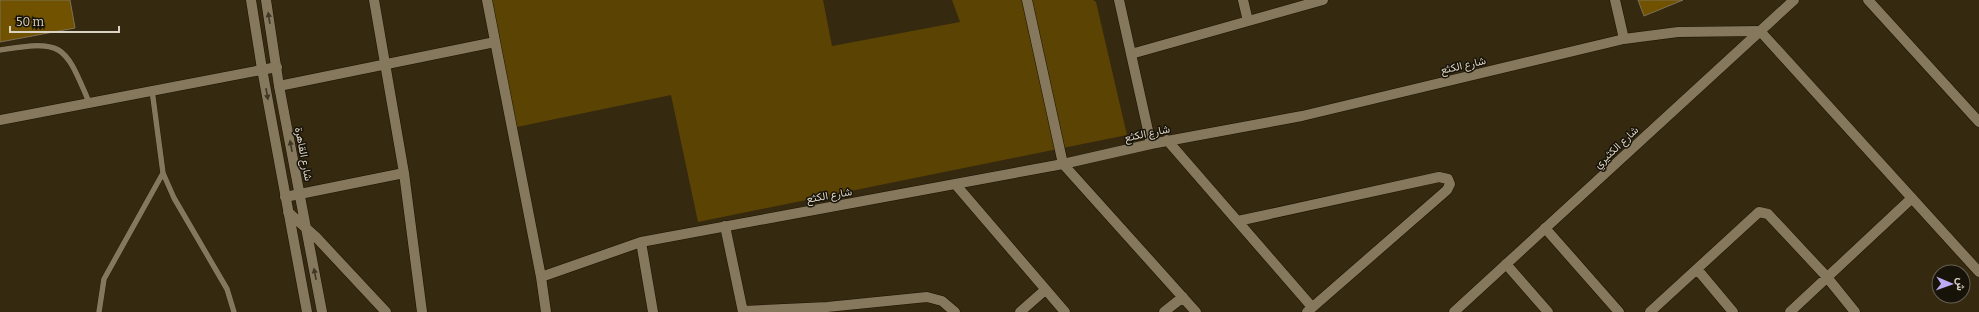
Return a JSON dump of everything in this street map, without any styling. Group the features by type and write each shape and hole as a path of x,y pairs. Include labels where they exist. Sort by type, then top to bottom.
{"street":[{"path":"251,0 262,70 307,312"},
{"name":"شارع القاهرة","path":"266,0 279,86 322,312"},
{"path":"374,0 387,64 404,173 422,312"},
{"path":"487,0 541,277 546,312"},
{"path":"1027,0 1063,164 1196,312"},
{"path":"1119,0 1151,144"},
{"path":"1243,0 1248,21"},
{"path":"1131,54 1323,0"},
{"path":"1615,0 1624,39"},
{"name":"شارع الكثيري","path":"1454,312 1794,0"},
{"path":"1868,0 1979,122"},
{"path":"1760,31 1979,272"},
{"name":"شارع الكثع","path":"541,277 641,242 1063,164 1167,140 1302,116 1624,39 1678,32 1760,31"},
{"path":"279,86 495,42"},
{"path":"0,120 277,67"},
{"path":"1167,140 1238,221 1309,310 1447,190 1450,184 1448,179 1439,177 1238,221"},
{"path":"285,197 404,173"},
{"path":"956,184 1065,312"},
{"path":"1790,312 1826,276 1912,198"},
{"path":"288,212 306,227 386,312"},
{"path":"1650,312 1759,212 1764,212 1768,214 1826,276 1855,312"},
{"path":"726,226 743,312 827,309 927,297 942,301 955,312"},
{"path":"1545,228 1619,312"},
{"path":"641,242 653,312"},
{"path":"1506,264 1548,312"},
{"path":"1697,269 1733,312"},
{"path":"1020,312 1045,290"},
{"path":"1164,312 1183,297"}],"lane":[{"path":"0,50 44,45 60,50 73,66 89,102"},
{"path":"152,90 163,173 174,198 227,288 234,312"},
{"path":"99,312 104,279 163,173"}],"shaded area":[{"path":"486,0 823,0 832,46 960,22 952,0 1093,0 1096,2 1127,135 698,222 671,95 512,128"}],"building":[{"path":"0,0 70,0 75,28 0,42"},
{"path":"1638,0 1683,0 1644,16"}]}
